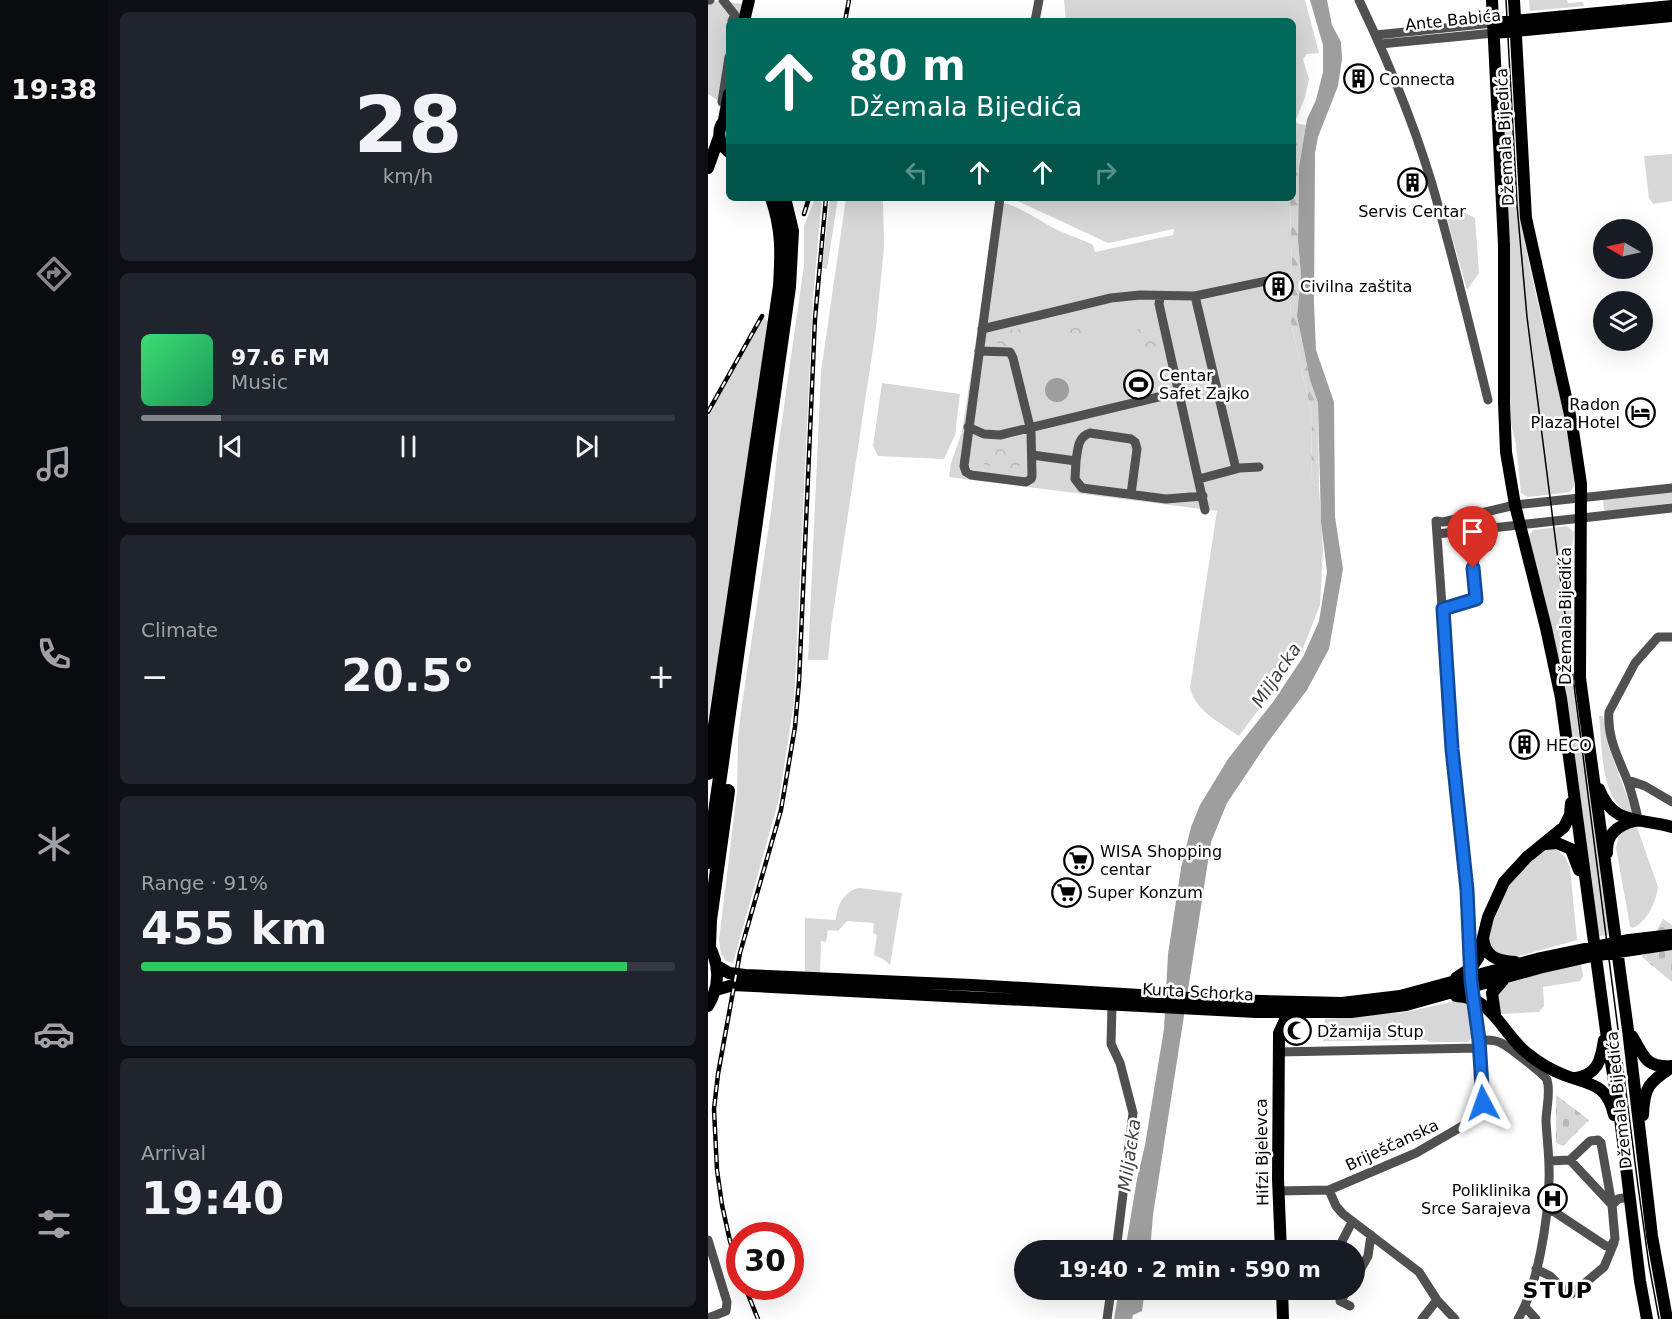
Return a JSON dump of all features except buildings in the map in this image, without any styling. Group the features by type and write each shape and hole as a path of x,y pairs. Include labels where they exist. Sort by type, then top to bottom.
{"highway":[{"path":"708,773 780,286 781,227 773,201"},
{"path":"708,862 789,287 792,231 785,201"},
{"path":"708,732 736,555 749,491"},
{"path":"709,944 710,920 729,780 733,720 746,627 749,577"}],"main road":[{"path":"742,18 751,0"},
{"name":"Džemala Bijedića","path":"1492,0 1504,244 1506,452 1515,505 1551,650 1574,787 1647,1319"},
{"name":"Džemala Bijedića","path":"1514,0 1526,218 1572,424 1582,497 1580,664 1607,887 1628,1030 1639,1137 1657,1270 1667,1319"},
{"name":"Ante Babića","path":"1493,28 1672,6"},
{"name":"Ante Babića","path":"1516,25 1672,16"},
{"path":"726,110 722,145 726,149"},
{"path":"708,168 723,125"},
{"path":"708,174 718,161 726,158"},
{"path":"1593,778 1609,808 1618,815 1672,827"},
{"path":"1494,1010 1457,987 1478,958 1492,906 1504,882 1527,857 1559,833 1568,821 1574,787"},
{"path":"1607,887 1607,845 1610,837 1619,826 1636,818"},
{"path":"1545,844 1557,843 1571,849 1580,873 1586,881"},
{"name":"Kurta Schorka","path":"1476,981 1508,976 1538,963 1629,940 1672,935"},
{"path":"1483,937 1485,948 1492,957 1504,962 1520,962"},
{"path":"708,1006 716,990 717,966 709,944"},
{"name":"Kurta Schorka","path":"1190,1003 1256,1012 1299,1013 1391,1008 1476,981 1520,962 1538,963 1672,944"},
{"name":"Kurta Schorka","path":"717,966 729,973 745,975 972,985 1190,1003 1342,1003 1387,999 1457,987"},
{"path":"1508,976 1494,988 1492,993 1494,1010 1510,1037 1550,1068 1598,1087 1608,1096 1623,1144"},
{"name":"Kurta Schorka","path":"716,990 733,985 1112,1005 1153,1001"},
{"path":"1256,1012 1275,1023 1279,1033"},
{"path":"1279,1033 1286,1018 1299,1013"},
{"path":"1628,1030 1642,1055 1650,1064 1672,1067"},
{"path":"1576,1078 1590,1074 1598,1065 1606,1031"},
{"name":"Hifzi Bjelevca","path":"1279,1033 1278,1191 1280,1240"},
{"path":"1639,1137 1643,1102 1648,1086 1672,1067"},
{"path":"1282,1300 1283,1319"}],"street":[{"path":"1036,18 1039,0"},
{"path":"1359,0 1378,39 1438,203 1488,400"},
{"path":"726,3 740,18"},
{"name":"Ante Babića","path":"1378,39 1493,28"},
{"path":"723,125 717,124 726,74"},
{"path":"979,351 1010,352 1030,428 1031,479 1026,482 968,474 964,466 968,427 1000,201"},
{"path":"982,329 1111,298 1140,295 1195,296 1237,282 1285,276"},
{"path":"1195,296 1236,469"},
{"path":"1160,297 1159,304 1205,510"},
{"path":"968,427 994,435 1179,392"},
{"path":"1131,494 1137,445 1131,439 1090,433 1085,435 1079,441 1076,461 1075,479 1082,488 1166,499 1203,496"},
{"path":"1032,454 1076,461"},
{"path":"1198,479 1236,469 1258,467"},
{"path":"1487,528 1491,542 1488,548 1478,552 1474,560 1476,599 1443,609 1436,521 1443,522 1515,505 1672,488"},
{"path":"1437,534 1672,508"},
{"name":"Briješčanska","path":"1329,1190 1416,1153 1478,1118 1482,1111 1479,1044 1471,981 1467,890 1452,749 1443,609"},
{"path":"1636,818 1628,780 1613,748 1608,720 1609,711 1635,663 1658,638 1672,637"},
{"path":"1628,780 1645,786 1672,802"},
{"path":"1112,1005 1111,1044 1120,1063 1132,1113 1117,1240"},
{"path":"1278,1052 1501,1042 1545,1075 1548,1085 1547,1207 1536,1269 1525,1307 1518,1319"},
{"path":"1536,1269 1557,1281 1564,1292 1573,1293 1604,1267 1614,1243 1612,1205 1601,1143 1595,1139 1590,1141 1570,1160 1549,1161"},
{"path":"1570,1160 1612,1205"},
{"path":"1278,1191 1329,1190 1336,1206 1352,1222 1419,1272 1437,1300 1455,1319"},
{"path":"1612,1205 1618,1199 1629,1197"},
{"path":"1547,1207 1606,1246 1614,1243"},
{"path":"1343,1240 1352,1222"},
{"path":"1365,1261 1371,1235"},
{"path":"708,1240 727,1302 726,1311 708,1318"},
{"path":"1107,1319 1110,1300"},
{"path":"1340,1300 1350,1306"},
{"path":"1422,1319 1437,1300"},
{"path":"1525,1307 1536,1319"}],"green space":[{"path":"708,0 744,4 742,18 726,18 725,105 708,94"},
{"path":"1064,0 1305,0 1319,53 1307,54 1303,59 1309,79 1296,120 1296,18 1066,18"},
{"path":"1529,0 1567,0 1568,3 1583,2 1584,6 1530,11"},
{"path":"1500,82 1512,82 1522,227 1566,425 1575,485 1570,492 1528,497 1521,493 1516,444 1511,424"},
{"path":"1299,124 1306,125 1299,167 1298,240 1301,275 1297,316 1310,380 1318,403 1319,487 1311,482 1312,415 1290,318 1292,278 1290,201 1296,201 1296,131"},
{"path":"1672,154 1672,201 1653,204 1649,198 1644,156"},
{"path":"814,201 822,201 813,297 794,703 779,799 733,963 726,961 721,954 719,940 737,792 738,738 804,265 804,226"},
{"path":"830,201 838,201 827,269 822,268"},
{"path":"846,201 883,201 884,247 876,328 828,660 808,660 821,372"},
{"name":"Centar Safet Zajko","path":"997,201 1016,207 1058,230 1090,243 1095,252 1173,235 1174,229 1108,243 1017,201 1290,201 1292,278 1290,318 1312,415 1311,482 1319,487 1323,549 1320,605 1302,651 1239,736 1203,710 1190,688 1217,511 949,477 951,463 962,432"},
{"path":"1449,205 1475,218 1479,273 1467,290 1444,208"},
{"path":"762,316 773,326 708,720 708,417"},
{"path":"1083,326 1085,334 1037,346 1035,337"},
{"path":"1146,327 1155,328 1159,347 1159,353 1148,356 1140,355 1138,347 1133,343 1136,330"},
{"path":"1024,329 1030,334 1026,344 1005,346 995,341 996,335 1005,331"},
{"path":"882,383 960,394 955,435 944,459 878,456 873,446"},
{"path":"995,445 1003,448 1014,445 1018,448 1021,461 1019,467 1010,470 985,465 981,459 983,451"},
{"path":"1672,492 1672,503 1604,512 1603,499"},
{"path":"1567,526 1574,532 1571,555 1576,687 1609,935 1597,936 1529,536 1533,530"},
{"path":"1599,716 1603,716 1608,745 1633,813 1622,809 1614,800 1609,787 1602,757"},
{"path":"1637,827 1658,887 1650,911 1642,922 1632,928 1616,848 1620,831"},
{"path":"1549,848 1557,850 1570,868 1577,940 1512,958 1502,957 1488,945 1487,928 1503,888 1540,851"},
{"path":"859,888 902,893 890,965 874,955 877,935 873,933 874,923 847,921 838,931 828,930 826,942 821,941 820,974 805,974 805,918 836,920 838,909 845,895"},
{"path":"1663,919 1672,925 1672,982 1642,957"},
{"path":"1581,964 1583,976 1580,981 1543,987 1544,1006 1539,1012 1501,1014 1497,1006 1497,993 1504,986 1536,972"},
{"path":"1460,1000 1470,1003 1474,1035 1468,1042 1323,1041 1325,1019 1406,1012"},
{"path":"1399,1020 1399,1038 1375,1038 1375,1022"},
{"path":"1556,1095 1589,1120 1563,1146 1556,1143"}],"shaded area":[{"path":"1310,0 1327,0 1332,25 1341,42 1342,59 1338,86 1318,137 1315,153 1314,303 1316,350 1334,402 1335,517 1343,569 1329,649 1307,690 1227,803 1211,842 1151,1240 1127,1240 1164,1029 1168,954 1181,868 1191,827 1200,805 1228,759 1273,702 1303,657 1319,621 1327,572 1321,522 1318,403 1310,380 1297,316 1301,275 1298,240 1299,167 1307,119 1316,100 1323,72 1323,45"},
{"path":"1057,378 1065,382 1069,390 1065,398 1057,402 1049,398 1045,390 1049,382"},
{"path":"1117,1300 1144,1300 1142,1311 1133,1315 1132,1319 1114,1319"}],"tram line":[{"path":"1506,0 1517,205 1527,317 1638,1186 1659,1319"}],"railway":[{"path":"846,18 849,0"},
{"path":"804,214 808,201"},
{"path":"726,1223 717,1170 714,1109 718,1074 740,953 781,810 795,727 815,319 826,201"},
{"path":"708,412 762,316"},
{"path":"750,1300 758,1319"}],"place":[{"name":"Connecta","path":"1358,79"},
{"name":"Servis Centar","path":"1412,183"},
{"name":"Civilna zaštita","path":"1279,286"},
{"name":"Centar Safet Zajko","path":"1138,384"},
{"name":"Radon Plaza Hotel","path":"1641,413"},
{"name":"HECO","path":"1525,745"},
{"name":"WISA Shopping centar","path":"1079,860"},
{"name":"Super Konzum","path":"1066,892"},
{"name":"Džamija Stup","path":"1296,1031"},
{"name":"Poliklinika Srce Sarajeva","path":"1552,1199"}],"district":[{"name":"STUP","path":"1558,1290"}],"route":[{"path":"1473,568 1476,599 1443,609 1452,749 1467,890 1471,981 1479,1040 1483,1103"}],"water label":[{"name":"Miljacka","path":"1276,675"},
{"name":"Miljacka","path":"1129,1155"}]}
